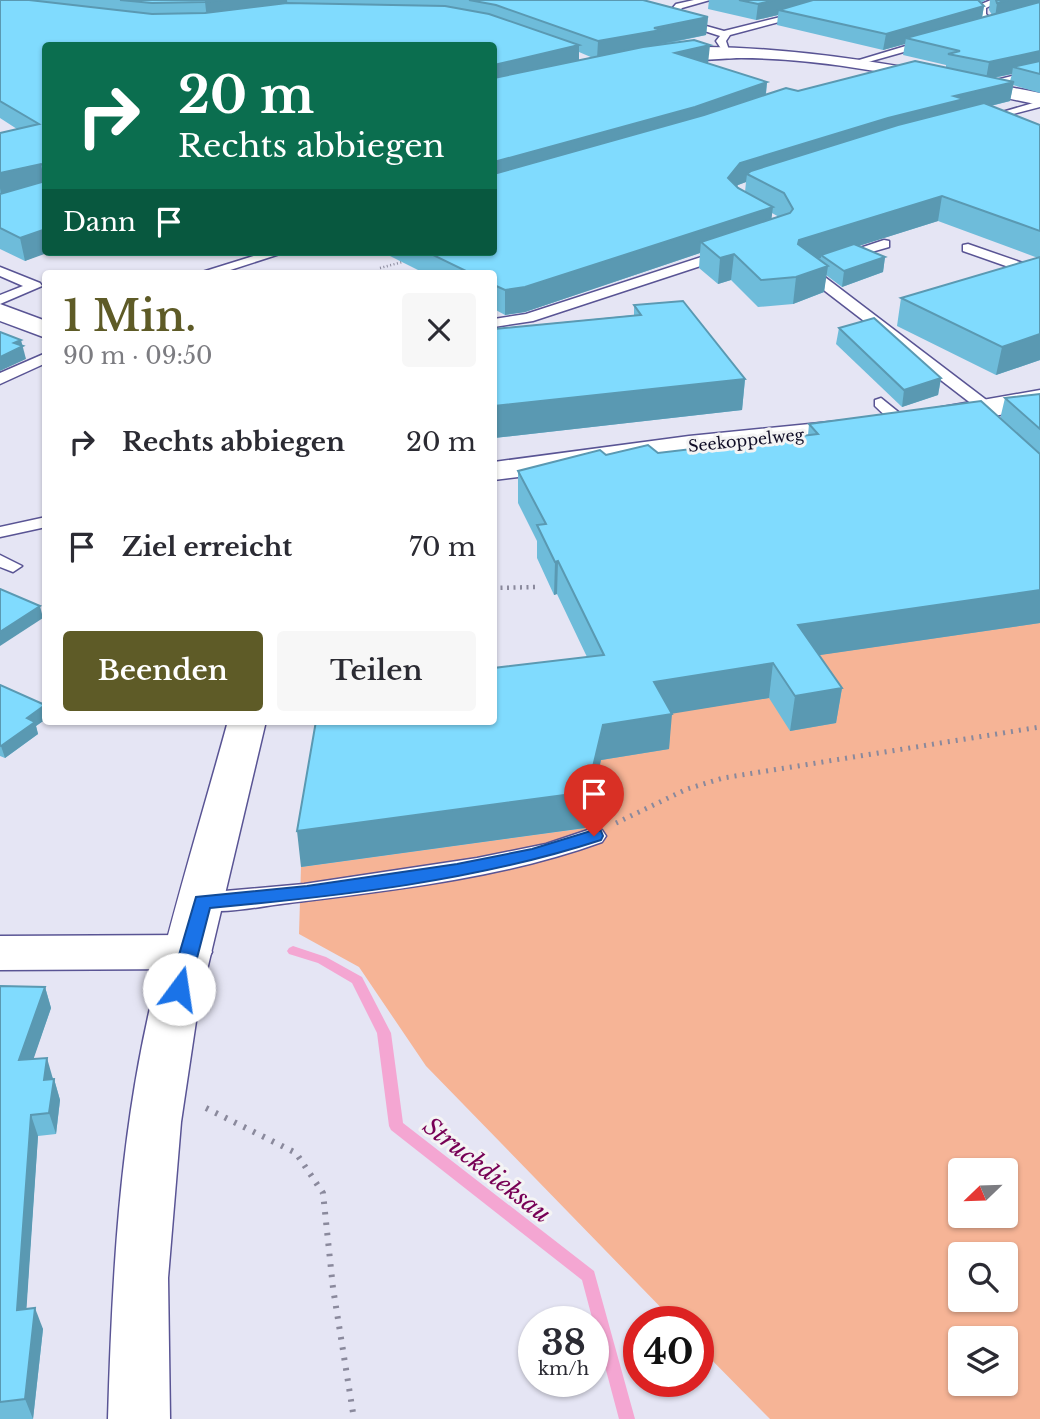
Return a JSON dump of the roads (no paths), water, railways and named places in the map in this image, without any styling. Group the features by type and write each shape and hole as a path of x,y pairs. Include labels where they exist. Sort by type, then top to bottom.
{"street":[{"path":"638,59 725,42 804,55 858,69 887,69 1040,102"},
{"path":"0,312 41,324"},
{"name":"Seekoppelweg","path":"497,471 689,445 891,413 979,415 1040,399"},
{"path":"139,1419 140,1278 155,1122 174,1008 246,725"},
{"path":"0,953 189,953"}],"lane":[{"path":"706,0 679,6 668,18 725,42 821,10"},
{"path":"992,24 982,15 982,7 998,0"},
{"path":"979,27 1004,20"},
{"path":"858,69 942,38"},
{"path":"975,86 1040,72"},
{"path":"976,121 1040,102"},
{"path":"884,244 804,268 979,415"},
{"path":"968,248 1040,274"},
{"path":"497,323 528,318 737,249"},
{"path":"217,270 266,256"},
{"path":"0,271 35,286 0,300"},
{"path":"0,379 42,359"},
{"path":"0,532 42,523"},
{"path":"202,902 307,892 457,870 534,855 594,836"}],"waterway":[{"name":"Struckdieksau","path":"293,951 322,960 357,980 384,1033 396,1126 589,1276 627,1419"}]}
